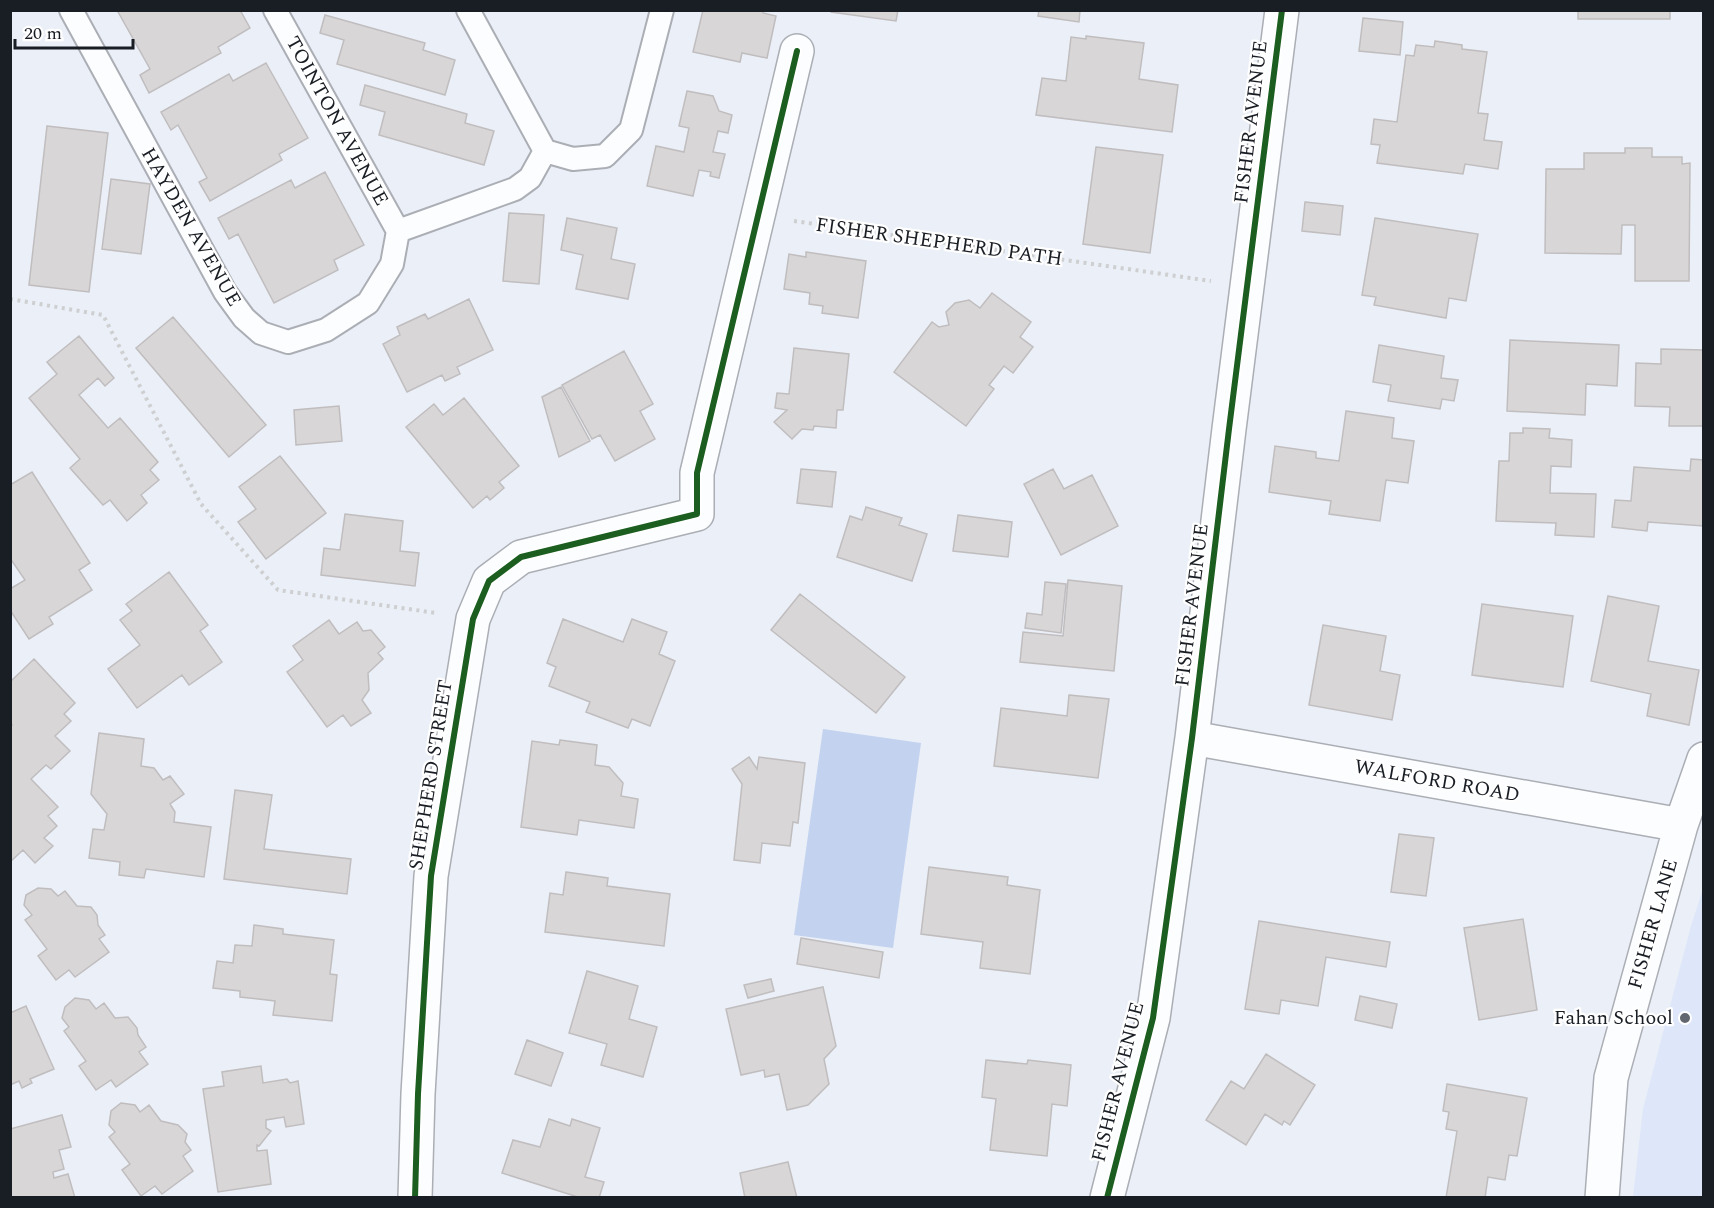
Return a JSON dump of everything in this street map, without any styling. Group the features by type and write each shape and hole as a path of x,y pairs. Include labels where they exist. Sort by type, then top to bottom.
{"street":[{"name":"FISHER AVENUE","path":"1107,1197 1154,1018 1192,738 1282,10"},
{"name":"SHEPHERD STREET","path":"415,1197 418,1094 431,876 473,619 489,581 521,557 697,514 697,474 797,51"},
{"name":"WALFORD ROAD","path":"1192,738 1681,825"},
{"name":"FISHER LANE","path":"1602,1197 1611,1078 1681,825 1704,759"}],"lane":[{"name":"HAYDEN AVENUE","path":"71,10 225,292 244,318 261,333 288,342 326,330 368,303 392,264 398,231"},
{"name":"TOINTON AVENUE","path":"275,10 398,231"},
{"path":"468,10 545,152 573,159 605,156 631,130 662,10"},
{"path":"398,231 514,189 530,178 545,152"}],"path":[{"path":"10,299 103,315 201,504 278,590 473,619"}],"shaded area":[{"path":"823,729 921,743 893,948 794,935"},
{"name":"Fahan School","path":"1703,889 1703,1197 1633,1197 1643,1109 1691,926"}],"building":[{"path":"117,10 240,10 250,28 218,47 221,53 149,93 140,75 150,69"},
{"path":"703,10 763,10 763,13 776,16 767,58 742,53 740,62 693,52"},
{"path":"831,10 898,10 896,21 831,12"},
{"path":"1039,10 1080,10 1079,22 1038,16"},
{"path":"1578,10 1670,10 1670,19 1578,19"},
{"path":"325,15 425,43 423,50 455,60 445,95 337,64 344,40 320,33"},
{"path":"1363,18 1403,22 1400,55 1359,51"},
{"path":"1086,36 1144,43 1139,79 1178,85 1172,132 1036,115 1042,78 1066,81 1071,37 1086,39"},
{"path":"1435,41 1462,45 1462,49 1487,52 1478,113 1488,114 1484,140 1502,142 1498,169 1465,164 1463,174 1377,163 1380,145 1371,144 1374,119 1397,122 1406,55 1414,56 1416,45 1434,47"},
{"path":"266,63 308,138 279,154 282,160 210,201 199,182 207,178 178,125 171,130 161,112 229,74 233,81"},
{"path":"365,85 467,114 465,123 494,131 484,165 379,135 385,112 360,105"},
{"path":"687,91 713,96 719,111 732,115 728,133 718,131 713,152 725,154 719,178 710,176 711,172 699,170 693,196 647,186 656,146 684,152 689,128 679,126"},
{"path":"47,126 108,133 89,292 29,285"},
{"path":"1096,147 1163,155 1150,253 1083,244"},
{"path":"1625,148 1652,148 1652,157 1682,157 1682,164 1690,163 1689,281 1635,281 1635,225 1622,225 1621,254 1545,253 1546,169 1584,169 1584,153 1625,153"},
{"path":"325,172 364,245 334,260 338,270 274,303 238,234 229,239 218,218 291,180 295,188"},
{"path":"111,179 150,184 141,254 102,249"},
{"path":"1305,202 1343,206 1340,235 1302,231"},
{"path":"509,213 544,215 539,284 503,281"},
{"path":"567,218 617,228 611,259 635,264 628,299 576,289 583,255 561,250"},
{"path":"1375,218 1478,234 1466,301 1449,298 1446,318 1374,305 1376,297 1362,295"},
{"path":"806,252 866,261 858,318 822,313 823,306 809,304 810,293 784,289 789,254 806,257"},
{"path":"992,293 1031,322 1020,337 1033,347 1013,373 1004,366 989,385 994,389 966,426 894,372 932,322 939,327 949,325 946,312 955,303 969,300 980,308"},
{"path":"469,299 493,350 457,367 460,374 445,381 442,375 407,392 383,344 400,335 397,327 425,314 428,319"},
{"path":"173,317 266,425 229,457 136,348"},
{"path":"79,336 114,378 105,386 98,378 79,395 108,428 120,418 158,462 150,470 159,480 141,495 147,503 127,521 110,500 103,505 70,468 80,459 29,398 57,374 47,362"},
{"path":"1510,340 1619,345 1617,386 1586,384 1585,415 1507,411"},
{"path":"1379,345 1444,356 1441,378 1458,380 1454,401 1442,399 1440,409 1388,401 1391,385 1373,382"},
{"path":"794,348 849,354 843,410 837,410 836,428 814,426 813,430 802,429 792,439 774,422 787,410 775,408 777,393 789,394"},
{"path":"1661,349 1704,350 1704,426 1669,426 1670,407 1635,406 1636,363 1661,364"},
{"path":"624,351 653,404 640,411 655,439 615,461 600,435 592,439 562,385"},
{"path":"561,387 590,441 559,457 542,397"},
{"path":"464,398 519,466 499,482 504,488 490,500 487,496 473,508 406,427 434,404 443,415"},
{"path":"339,406 342,441 296,445 294,410"},
{"path":"1346,411 1394,418 1392,438 1414,441 1408,483 1386,480 1380,521 1329,514 1331,501 1269,492 1275,446 1316,452 1316,458 1339,461"},
{"path":"1523,428 1550,429 1549,438 1572,440 1571,467 1551,466 1550,493 1596,494 1594,537 1555,535 1556,523 1496,521 1499,461 1509,461 1510,433 1523,433"},
{"path":"280,456 326,513 266,559 238,522 256,509 239,487"},
{"path":"1691,459 1704,460 1704,526 1648,522 1647,531 1612,527 1615,500 1631,501 1634,467 1690,471"},
{"path":"801,469 836,472 832,507 797,503"},
{"path":"1053,469 1064,489 1092,475 1118,526 1061,555 1024,484"},
{"path":"32,472 90,563 79,570 92,590 49,617 53,624 29,639 10,610 10,589 25,580 10,558 10,485"},
{"path":"866,507 902,518 899,525 927,534 912,581 837,557 850,516 862,520"},
{"path":"345,514 403,521 400,551 419,553 415,586 321,575 324,548 340,550"},
{"path":"958,515 1012,522 1008,557 953,551"},
{"path":"169,572 208,625 200,631 222,662 189,685 182,675 137,708 108,669 140,645 120,620 132,611 126,604"},
{"path":"1068,580 1122,586 1114,671 1020,662 1023,632 1063,636"},
{"path":"1045,582 1066,584 1061,633 1025,628 1027,613 1042,615"},
{"path":"800,594 905,677 876,713 771,630"},
{"path":"1608,596 1659,606 1648,661 1699,670 1689,725 1647,716 1651,694 1591,681"},
{"path":"1482,604 1573,616 1563,687 1472,675"},
{"path":"563,619 623,642 632,619 667,632 659,654 675,661 650,726 632,719 628,728 586,712 590,702 549,686 556,667 547,663"},
{"path":"329,620 339,634 357,622 363,631 371,630 385,647 378,653 383,659 368,673 369,690 362,700 371,713 351,726 343,715 327,727 287,672 303,660 293,646"},
{"path":"1323,625 1386,636 1380,671 1400,675 1392,720 1309,705"},
{"path":"34,659 75,703 64,714 71,721 55,736 70,751 51,769 46,765 31,779 58,807 48,816 57,826 44,838 53,846 35,863 23,850 10,862 10,726 12,725 10,723 10,682"},
{"path":"1069,695 1109,699 1098,778 994,766 1001,708 1067,716"},
{"path":"99,733 144,739 141,766 154,768 163,780 170,776 184,794 170,804 175,812 174,822 211,827 204,877 146,869 144,878 119,875 120,862 89,858 93,829 104,830 107,814 91,794"},
{"path":"560,740 597,745 595,765 609,767 623,783 621,796 638,799 634,828 579,820 577,835 521,827 532,741 559,745"},
{"path":"749,757 757,769 759,757 805,763 798,823 793,822 790,846 762,843 760,863 734,860 742,784 732,769"},
{"path":"235,790 272,795 264,849 351,859 347,894 224,879"},
{"path":"1399,834 1434,838 1426,896 1391,892"},
{"path":"929,867 1008,877 1007,885 1040,890 1030,974 980,968 983,942 921,934"},
{"path":"566,872 608,878 607,886 670,894 664,946 545,932 550,893 563,895"},
{"path":"38,888 51,889 58,896 65,891 77,906 91,907 97,915 98,925 105,935 99,939 109,952 75,977 69,970 56,980 38,956 47,949 25,920 32,915 24,905 26,895"},
{"path":"1523,919 1537,1010 1479,1020 1464,928"},
{"path":"1259,921 1390,942 1386,967 1326,957 1318,1006 1281,1000 1279,1014 1245,1009"},
{"path":"254,925 283,929 283,934 334,940 330,974 337,975 332,1021 273,1015 275,1001 240,997 240,991 213,988 217,961 233,963 235,945 252,946"},
{"path":"801,938 883,952 879,978 797,964"},
{"path":"587,971 638,986 629,1019 657,1027 643,1077 601,1065 607,1044 569,1033"},
{"path":"771,979 774,991 748,998 744,985"},
{"path":"823,987 836,1046 824,1059 829,1084 808,1105 787,1110 779,1074 765,1077 764,1070 741,1075 726,1009"},
{"path":"1360,996 1397,1004 1392,1028 1355,1020"},
{"path":"75,998 89,1000 96,1009 104,1003 115,1018 128,1017 137,1028 138,1035 146,1047 139,1052 148,1064 116,1087 111,1080 96,1090 79,1066 86,1061 64,1031 69,1027 62,1018 65,1007"},
{"path":"26,1006 54,1069 30,1079 32,1083 22,1088 19,1081 10,1085 10,1013"},
{"path":"527,1040 563,1053 551,1086 515,1074"},
{"path":"1266,1054 1315,1085 1290,1125 1284,1121 1282,1125 1265,1114 1246,1145 1206,1120 1231,1081 1244,1089"},
{"path":"986,1060 1027,1064 1028,1060 1071,1065 1067,1106 1052,1104 1047,1156 990,1150 996,1099 982,1097"},
{"path":"261,1066 263,1083 287,1079 290,1083 298,1081 304,1124 286,1127 284,1117 266,1120 266,1128 271,1131 259,1146 257,1145 257,1151 267,1150 271,1184 218,1192 203,1089 224,1086 222,1072"},
{"path":"1447,1084 1527,1098 1517,1156 1509,1155 1505,1180 1488,1177 1485,1198 1446,1198 1457,1131 1446,1129 1449,1112 1443,1111"},
{"path":"121,1103 135,1105 140,1112 149,1105 161,1121 178,1125 187,1134 185,1142 191,1150 183,1156 193,1171 162,1194 155,1186 141,1196 122,1170 130,1164 109,1137 115,1132 109,1125 111,1111"},
{"path":"62,1115 71,1147 59,1150 64,1169 53,1172 54,1178 68,1174 75,1198 10,1198 10,1129"},
{"path":"549,1119 570,1126 572,1119 600,1128 585,1177 604,1182 599,1198 581,1198 502,1173 513,1140 540,1147"},
{"path":"788,1162 797,1198 745,1198 740,1173"}],"cycle path":[{"path":"1107,1198 1153,1018 1192,738 1282,10"},
{"path":"415,1198 418,1094 431,876 473,619 489,581 521,557 697,514 697,473 797,51"}],"place":[{"name":"Fahan School","path":"1685,1018"}]}
